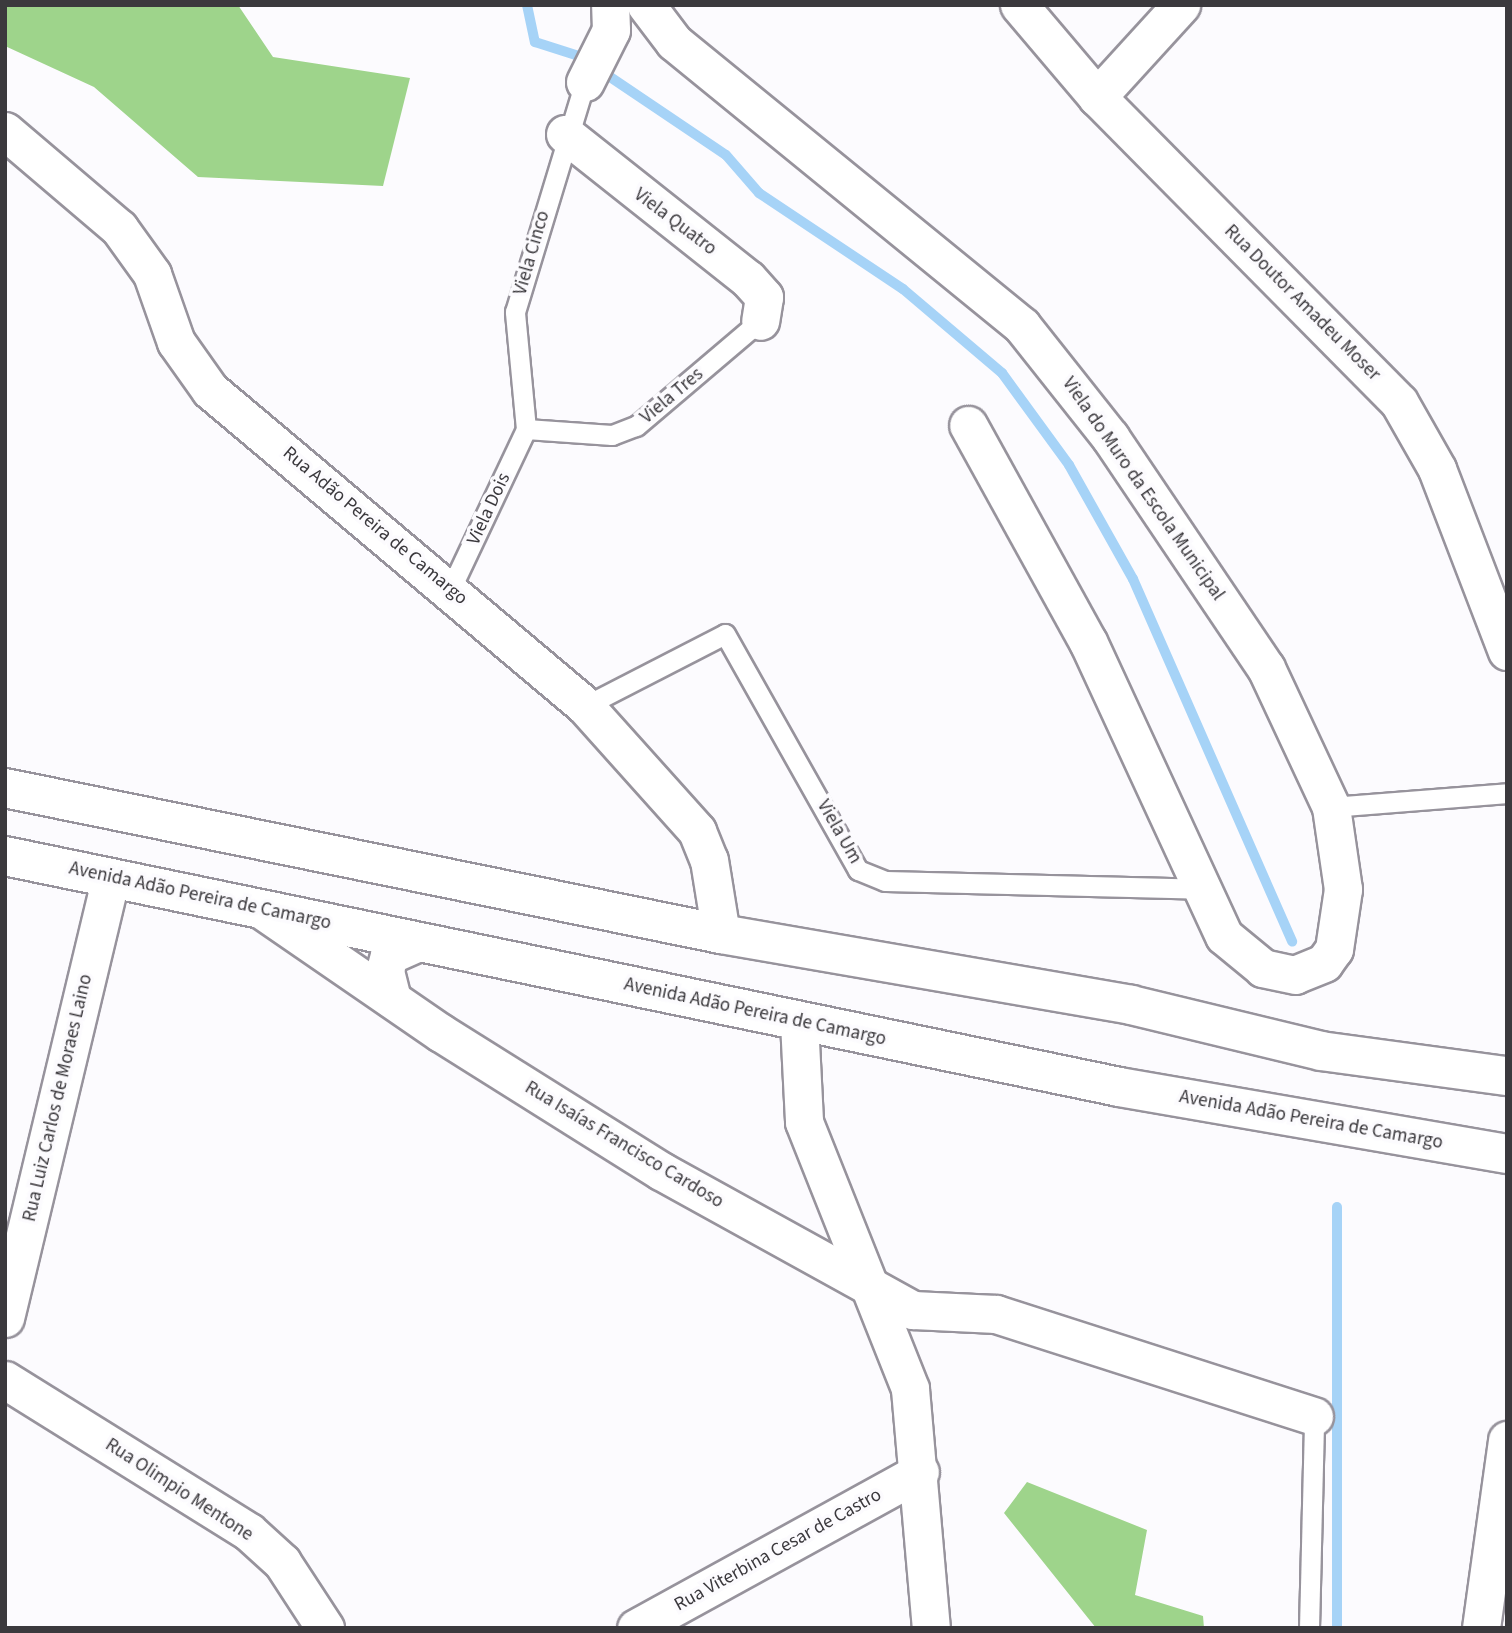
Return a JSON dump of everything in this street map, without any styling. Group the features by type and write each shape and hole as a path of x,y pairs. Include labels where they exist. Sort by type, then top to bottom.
{"main road":[{"path":"5,788 721,934 1131,1005 1321,1051 1507,1076"},
{"name":"Avenida Adão Pereira de Camargo","path":"5,856 255,905 418,942 1119,1087 1507,1154"}],"street":[{"name":"Viela do Muro da Escola Municipal","path":"646,5 674,42 1022,326 1110,437 1259,656 1331,807 1343,889 1334,949 1324,963 1295,975 1263,968 1224,936 1088,642 968,425"},
{"name":"Rua Doutor Amadeu Moser","path":"1019,5 1097,97 1399,402 1437,469 1505,646"},
{"path":"1097,97 1181,5"},
{"path":"585,82 611,17"},
{"name":"Rua Adão Pereira de Camargo","path":"5,131 119,228 152,274 176,342 210,390 452,588 585,706 697,831 709,860 721,934"},
{"name":"Viela Quatro","path":"565,134 748,279 764,297 760,321"},
{"name":"Rua Luiz Carlos de Moraes Laino","path":"5,1318 111,878"},
{"name":"Rua Isaías Francisco Cardoso","path":"255,905 392,999 661,1171 863,1280 913,1310 996,1314 1314,1416"},
{"path":"392,999 385,970 389,955 418,942"},
{"path":"799,1022 804,1122 863,1280 896,1342 920,1472 931,1628"},
{"name":"Rua Olimpio Mentone","path":"5,1380 249,1532 282,1562 325,1628"},
{"path":"1481,1628 1502,1504 1507,1440"},
{"name":"Rua Viterbina Cesar de Castro","path":"636,1628 920,1472"}],"lane":[{"name":"Viela Cinco","path":"526,429 516,367 515,312 565,134 585,82"},
{"name":"Viela Tres","path":"526,429 612,435 636,426 760,321"},
{"name":"Viela Dois","path":"452,588 526,429"},
{"name":"Viela Um","path":"585,706 725,634 858,870 885,881 1202,889"},
{"path":"1331,807 1507,793"},
{"path":"1309,1628 1314,1416"}],"green space":[{"path":"5,5 238,5 273,57 410,78 383,186 198,177 94,87 5,46"},
{"path":"1027,1482 1147,1530 1135,1595 1203,1616 1204,1628 1096,1628 1004,1513"}],"waterway":[{"path":"527,5 535,42 579,56 726,155 759,193 903,289 1002,373 1069,465 1133,579 1292,942"},
{"path":"1337,1207 1337,1628"}]}
